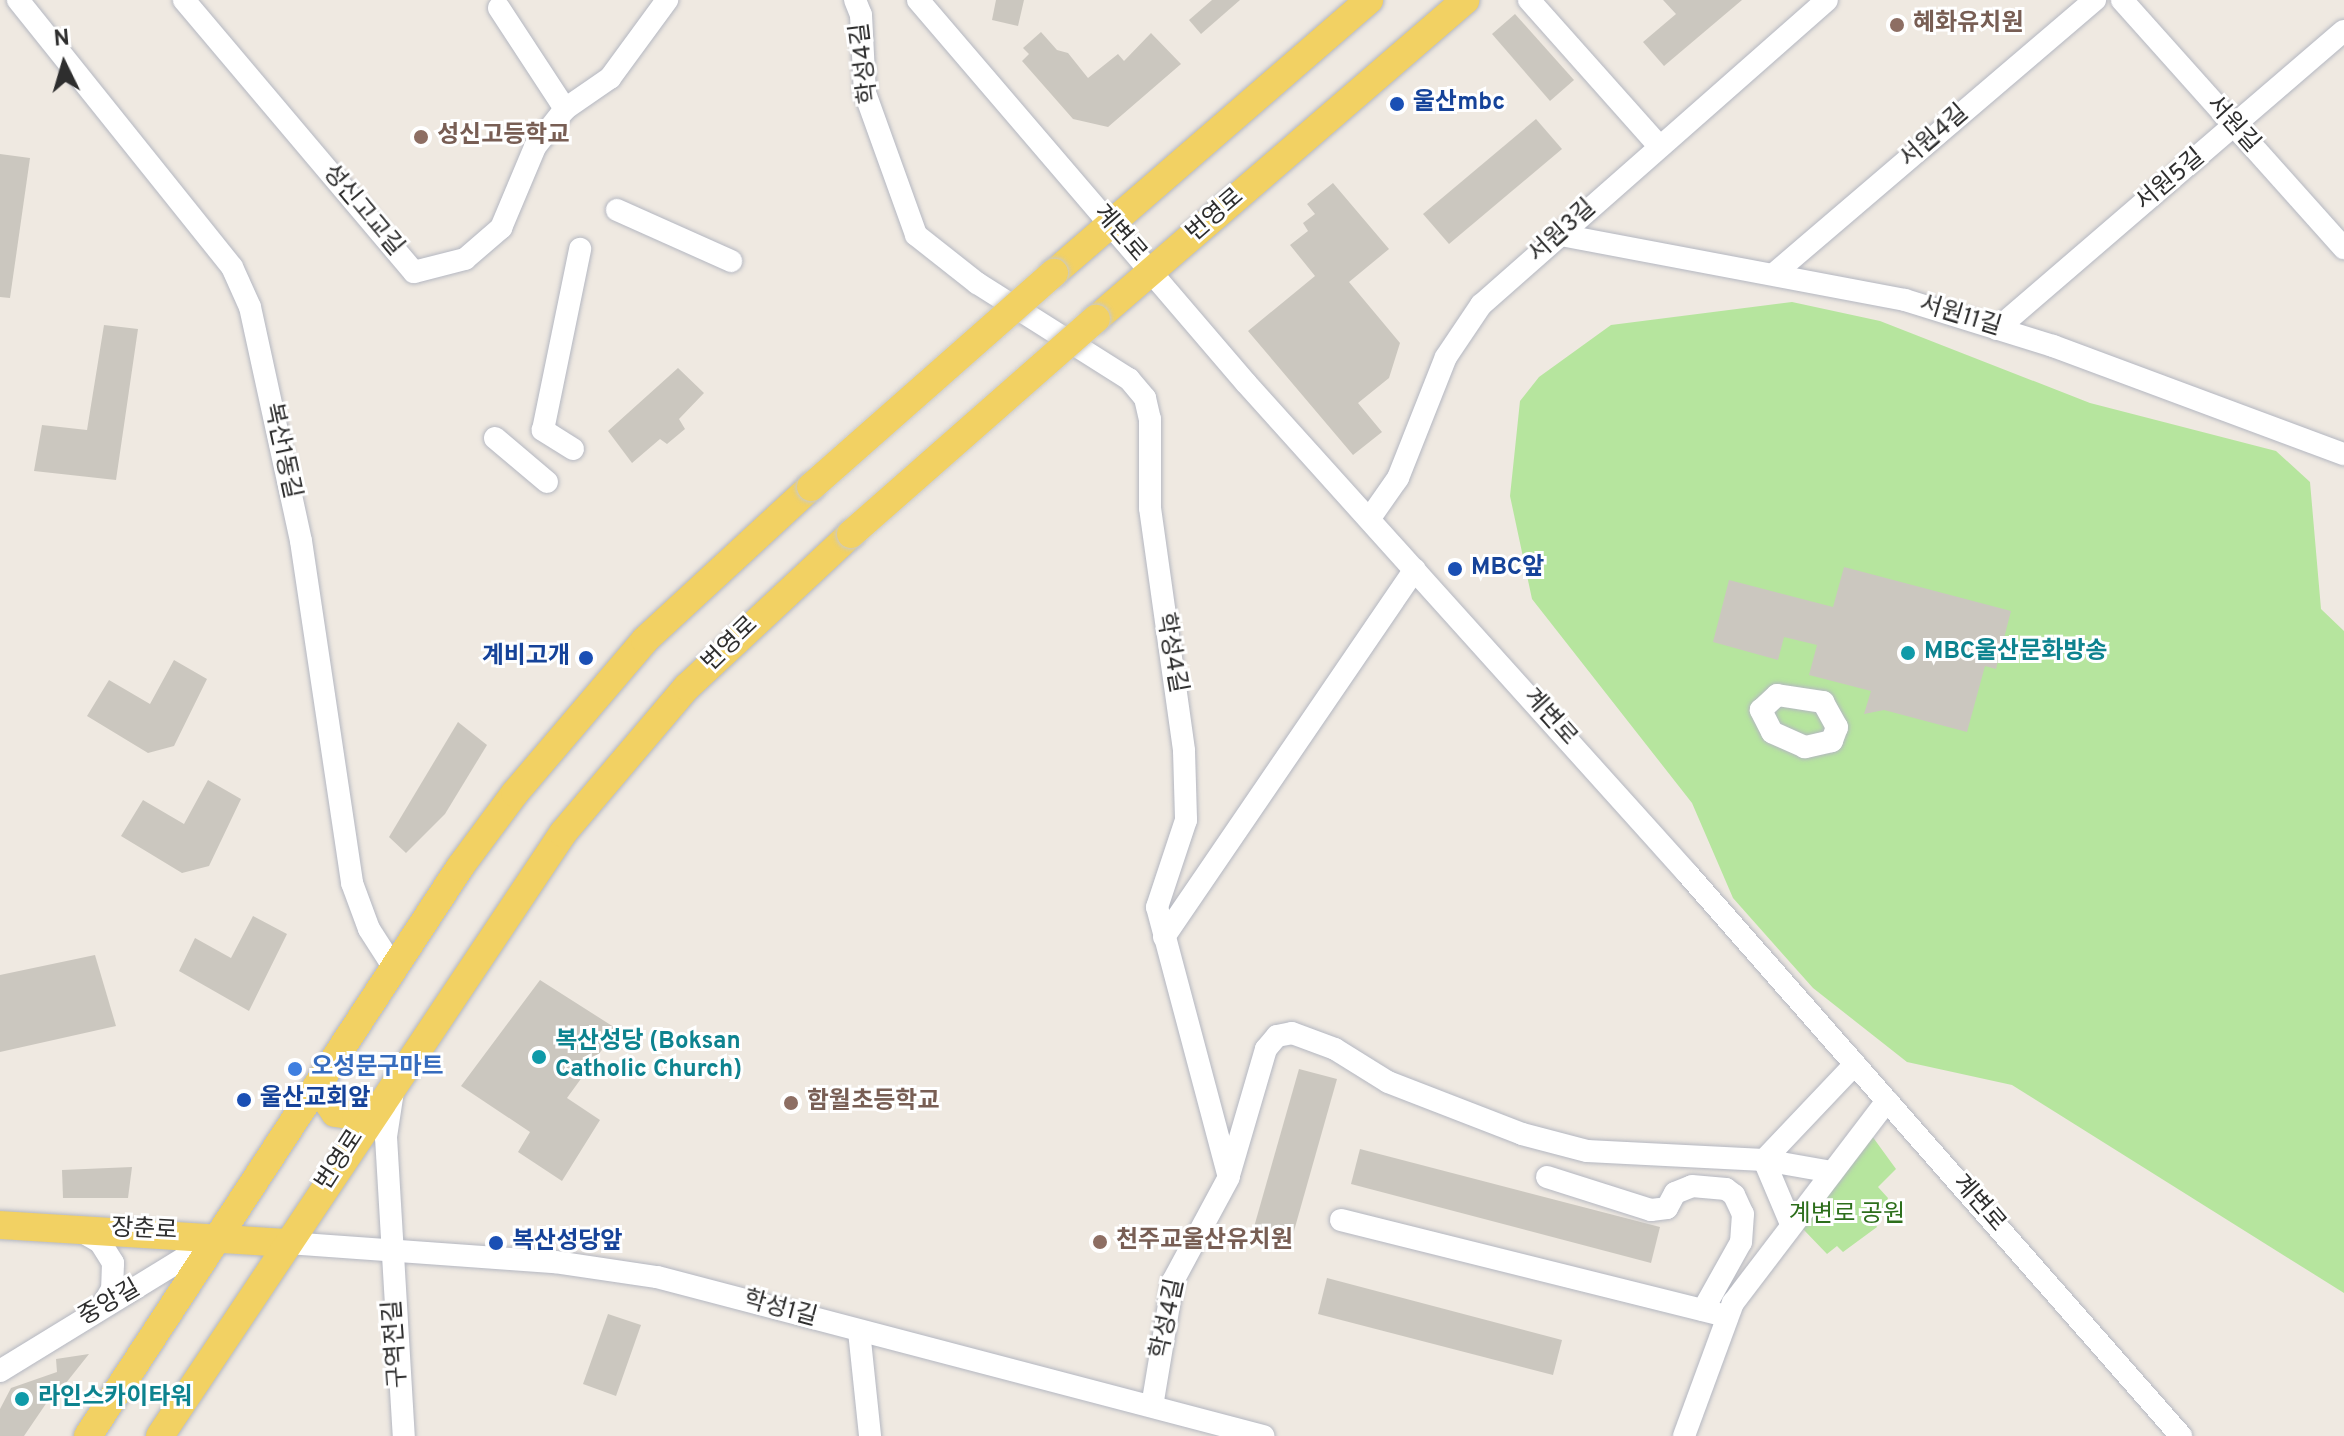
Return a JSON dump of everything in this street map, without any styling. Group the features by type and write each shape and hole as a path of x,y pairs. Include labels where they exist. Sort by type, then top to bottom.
{"main road":[{"path":"88,1436 460,867 582,709 645,640 811,487 1346,12 1369,0"},
{"name":"번영로","path":"160,1436 538,868 628,753 687,687 851,534 1465,0"},
{"path":"323,1077 324,1097 335,1113 356,1116 376,1108"},
{"name":"장춘로","path":"0,1225 219,1236 288,1243"}],"street":[{"name":"복산1동길","path":"18,0 232,267 250,307 301,541 352,883 369,929 394,968"},
{"name":"성신고교길","path":"184,0 414,272 465,259 501,228 535,147 565,109 610,78 667,0"},
{"name":"학성4길","path":"855,0 861,15 865,93 916,235 977,283 1129,379 1145,398 1157,583 1184,751 1186,820 1157,907 1229,1177 1173,1281 1152,1406"},
{"name":"계변로","path":"918,0 1151,271 2181,1436"},
{"path":"1529,0 1658,145"},
{"name":"서원3길","path":"1370,518 1398,478 1462,328 1481,305 1658,145 1827,0"},
{"name":"서원4길","path":"1775,273 2095,0"},
{"name":"서원길","path":"2122,0 2344,248"},
{"path":"499,8 565,109"},
{"name":"서원5길","path":"1997,329 2344,31"},
{"path":"617,210 731,261"},
{"name":"서원11길","path":"1561,235 1905,300 1997,329 2344,454"},
{"path":"573,449 543,430 580,249"},
{"path":"495,438 547,482"},
{"path":"1164,937 1415,569"},
{"path":"1229,1177 1266,1049 1277,1036 1292,1033 1335,1049 1388,1082 1522,1134 1587,1151 1764,1160 1832,1172"},
{"path":"1764,1160 1855,1064"},
{"name":"구역전길","path":"398,1075 386,1137 404,1436"},
{"path":"1684,1436 1727,1316 1791,1224 1887,1101"},
{"path":"1764,1160 1791,1224"},
{"path":"1547,1177 1651,1210 1667,1208 1675,1193 1692,1186 1726,1189 1734,1195 1743,1214 1741,1242 1703,1310"},
{"path":"1341,1220 1727,1316"},
{"path":"71,1227 100,1242 113,1263 112,1289 100,1310"},
{"name":"중앙길","path":"0,1371 219,1236"},
{"name":"학성1길","path":"288,1243 555,1262 657,1277 1263,1436"},
{"path":"859,1331 870,1436"}],"green space":[{"path":"1792,302 1880,321 2090,403 2276,451 2310,482 2321,609 2344,631 2344,1293 2012,1085 1907,1062 1813,988 1733,898 1692,803 1532,599 1510,496 1520,401 1539,377 1611,325"},
{"name":"계변로 공원","path":"1872,1136 1896,1169 1878,1187 1888,1198 1883,1213 1874,1220 1877,1227 1843,1252 1837,1246 1827,1254 1803,1229"}],"building":[{"path":"996,0 1024,0 1018,26 992,20"},
{"path":"1212,0 1240,0 1201,34 1189,20"},
{"path":"1663,0 1742,0 1664,66 1643,42 1676,14"},
{"path":"1515,14 1574,80 1550,101 1492,34"},
{"path":"1041,32 1057,50 1068,53 1088,78 1118,54 1124,61 1151,33 1181,64 1108,127 1073,119 1022,61 1029,54 1023,48"},
{"path":"1536,119 1562,149 1449,244 1423,214"},
{"path":"0,154 30,158 10,298 0,297"},
{"path":"1333,183 1389,249 1349,282 1400,343 1389,378 1358,403 1382,432 1353,455 1248,331 1315,276 1290,245 1308,231 1303,223 1315,214 1307,204"},
{"path":"104,325 138,329 116,480 34,471 42,425 87,430"},
{"path":"678,368 704,393 679,419 685,429 667,444 660,439 632,463 608,431"},
{"name":"MBC울산문화방송","path":"1844,567 2011,611 1996,669 1985,666 1967,732 1884,710 1864,714 1871,691 1809,675 1817,645 1784,637 1778,660 1713,642 1729,580 1833,607"},
{"path":"174,660 207,679 174,746 148,753 87,716 109,680 150,704"},
{"path":"458,722 487,745 445,814 406,853 389,837"},
{"path":"208,780 241,799 209,866 182,873 121,836 143,800 184,824"},
{"path":"253,916 287,934 249,1011 179,971 195,938 231,958"},
{"path":"95,955 116,1026 0,1052 0,975"},
{"name":"복산성당 (Boksan Catholic Church)","path":"540,980 617,1029 567,1098 600,1120 562,1181 518,1152 530,1132 461,1086"},
{"path":"1299,1069 1337,1079 1290,1245 1252,1234"},
{"path":"1360,1149 1660,1227 1651,1263 1351,1184"},
{"path":"132,1167 128,1198 63,1198 62,1170"},
{"path":"1327,1278 1562,1340 1553,1375 1318,1314"},
{"path":"608,1314 641,1325 616,1396 583,1384"},
{"name":"라인스카이타워","path":"89,1354 58,1393 58,1386 24,1436 0,1436 0,1409 11,1388 57,1372 56,1359"}],"place":[{"name":"혜화유치원","path":"1897,25"},
{"name":"울산mbc","path":"1397,104"},
{"name":"성신고등학교","path":"421,137"},
{"name":"MBC앞","path":"1455,569"},
{"name":"MBC울산문화방송","path":"1908,653"},
{"name":"계비고개","path":"586,658"},
{"name":"복산성당 (Boksan Catholic Church)","path":"539,1057"},
{"name":"오성문구마트","path":"295,1069"},
{"name":"울산교회앞","path":"244,1100"},
{"name":"함월초등학교","path":"791,1103"},
{"name":"천주교울산유치원","path":"1100,1242"},
{"name":"복산성당앞","path":"496,1243"},
{"name":"라인스카이타워","path":"22,1399"}]}
